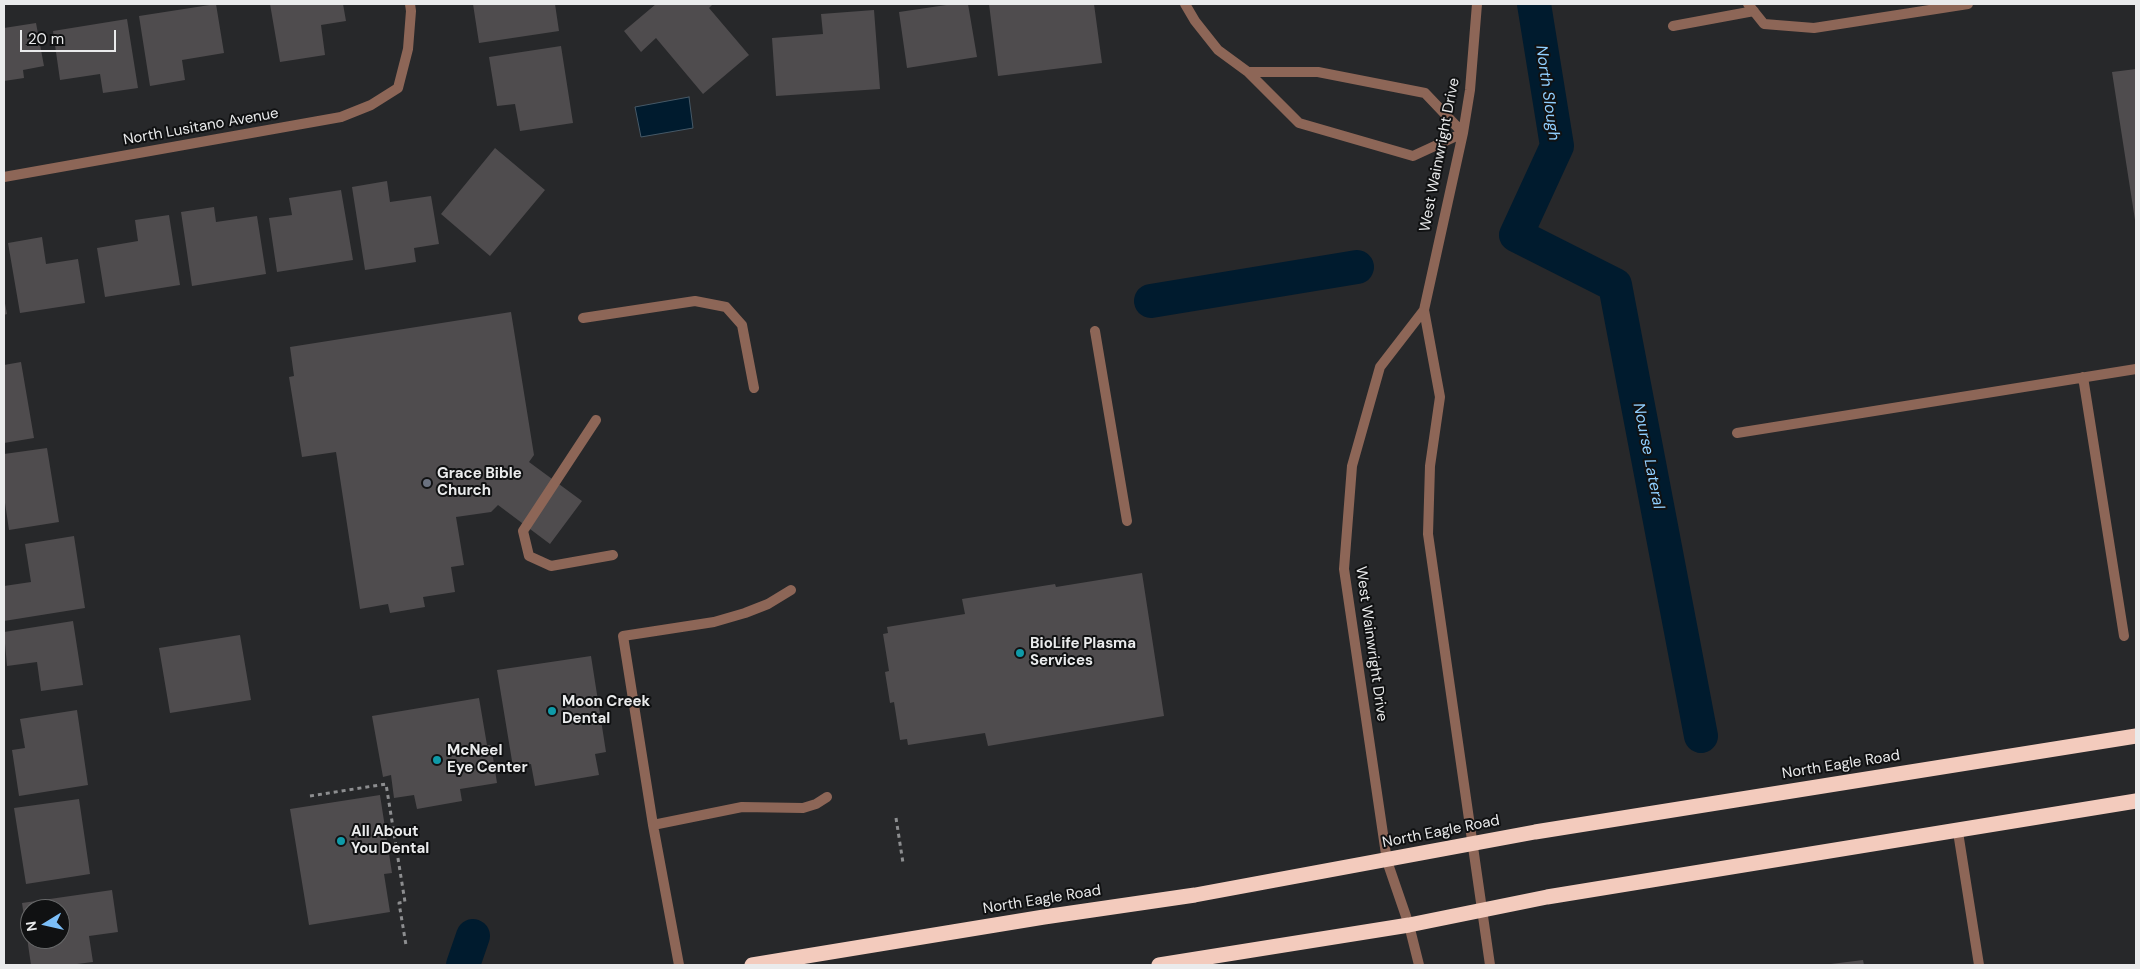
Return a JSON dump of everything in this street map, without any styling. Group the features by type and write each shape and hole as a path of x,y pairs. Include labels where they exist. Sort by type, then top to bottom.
{"highway":[{"name":"North Eagle Road","path":"752,965 1044,917 1195,895 1472,843 2136,736"},
{"path":"1159,965 1409,925 1557,896 1958,832 2136,801"}],"street":[{"name":"North Lusitano Avenue","path":"4,177 341,117 371,104 398,88 408,49 410,4"},
{"path":"1185,4 1218,50 1248,72 1300,123 1413,156 1463,132 1425,93 1318,72 1248,72"},
{"name":"West Wainwright Drive","path":"1477,4 1470,90 1463,132 1424,310 1440,396 1430,466 1428,534 1490,965"},
{"path":"1673,26 1751,8 1764,24 1814,28 1968,4"},
{"path":"584,318 695,302 726,307 742,324 754,388"},
{"name":"West Wainwright Drive","path":"1419,965 1409,925 1387,860 1344,569 1352,466 1380,367 1424,310"},
{"path":"1095,331 1127,520"},
{"path":"1737,432 2136,369"},
{"path":"2084,377 2124,636"},
{"path":"596,420 523,531 530,556 551,566 614,555"},
{"path":"679,965 653,825 624,636 714,622 768,604 791,590"},
{"path":"653,825 742,808 803,808 816,804 826,797"},
{"path":"1958,832 1979,965"}],"path":[{"path":"310,796 386,784 405,902 399,903 406,945"},
{"path":"896,818 903,863"}],"water":[{"path":"689,97 693,128 641,137 635,107"}],"building":[{"path":"216,4 224,53 182,60 185,80 150,86 139,16"},
{"path":"270,4 343,4 346,21 321,25 325,55 280,62"},
{"path":"473,4 555,4 559,31 479,43"},
{"path":"656,4 713,4 709,8 749,55 703,94 656,38 641,52 624,31"},
{"path":"953,4 968,4 977,57 907,68 899,12"},
{"path":"989,4 1094,4 1102,63 998,76"},
{"path":"874,10 880,89 776,96 772,38 823,34 821,14"},
{"path":"127,19 138,88 103,93 100,74 60,80 53,31"},
{"path":"36,23 44,66 23,70 24,78 4,81 4,28"},
{"path":"561,46 573,123 520,131 515,104 497,106 489,57"},
{"path":"2136,69 2136,220 2135,220 2112,72"},
{"path":"495,148 545,190 490,256 441,214"},
{"path":"387,181 390,202 431,196 439,244 414,248 416,262 365,270 352,187"},
{"path":"341,190 353,260 277,272 269,218 292,215 289,198"},
{"path":"214,207 216,222 257,216 266,274 192,286 181,212"},
{"path":"169,215 180,285 105,297 97,248 138,241 135,220"},
{"path":"42,237 46,264 78,259 85,303 20,313 8,243"},
{"path":"4,298 7,314 4,315"},
{"name":"Grace Bible Church","path":"511,312 534,455 529,462 582,501 550,544 498,505 491,512 456,517 464,565 451,567 455,592 423,597 425,607 390,613 388,604 360,609 336,452 302,457 289,377 294,376 290,347"},
{"path":"21,362 34,438 4,443 4,365"},
{"path":"47,448 59,522 9,530 4,496 4,454"},
{"path":"74,536 85,608 4,621 4,586 31,582 25,544"},
{"name":"BioLife Plasma Services","path":"1142,573 1164,716 988,746 985,733 908,745 907,739 900,740 894,702 890,703 885,672 889,671 883,634 888,633 887,627 965,614 962,599 1055,584 1056,587"},
{"path":"73,621 83,685 41,691 37,662 7,666 4,632"},
{"path":"240,635 251,700 170,713 159,648"},
{"name":"Moon Creek Dental","path":"591,656 606,752 595,754 599,775 535,786 531,764 513,767 497,670"},
{"name":"McNeel Eye Center","path":"479,698 487,745 491,745 497,783 460,789 462,801 417,809 414,795 394,798 391,775 383,777 372,716"},
{"path":"77,710 88,785 19,796 12,750 25,748 20,719"},
{"name":"All About You Dental","path":"380,795 392,873 384,874 390,912 309,925 290,809"},
{"path":"79,799 90,874 26,884 14,808"},
{"path":"112,890 118,932 89,936 93,962 69,965 31,965 29,949 70,949 70,899 50,899"},
{"path":"1863,960 1864,965 1831,965 1831,964"}],"waterway":[{"name":"Nourse Lateral","path":"1534,4 1557,146 1516,235 1615,285 1701,736"},
{"name":"North Slough","path":"1151,301 1357,267"},
{"name":"North Slough","path":"463,965 473,936"}],"place":[{"name":"Grace Bible Church","path":"427,483"},
{"name":"BioLife Plasma Services","path":"1020,653"},
{"name":"Moon Creek Dental","path":"552,711"},
{"name":"McNeel Eye Center","path":"437,760"},
{"name":"All About You Dental","path":"341,841"}]}
